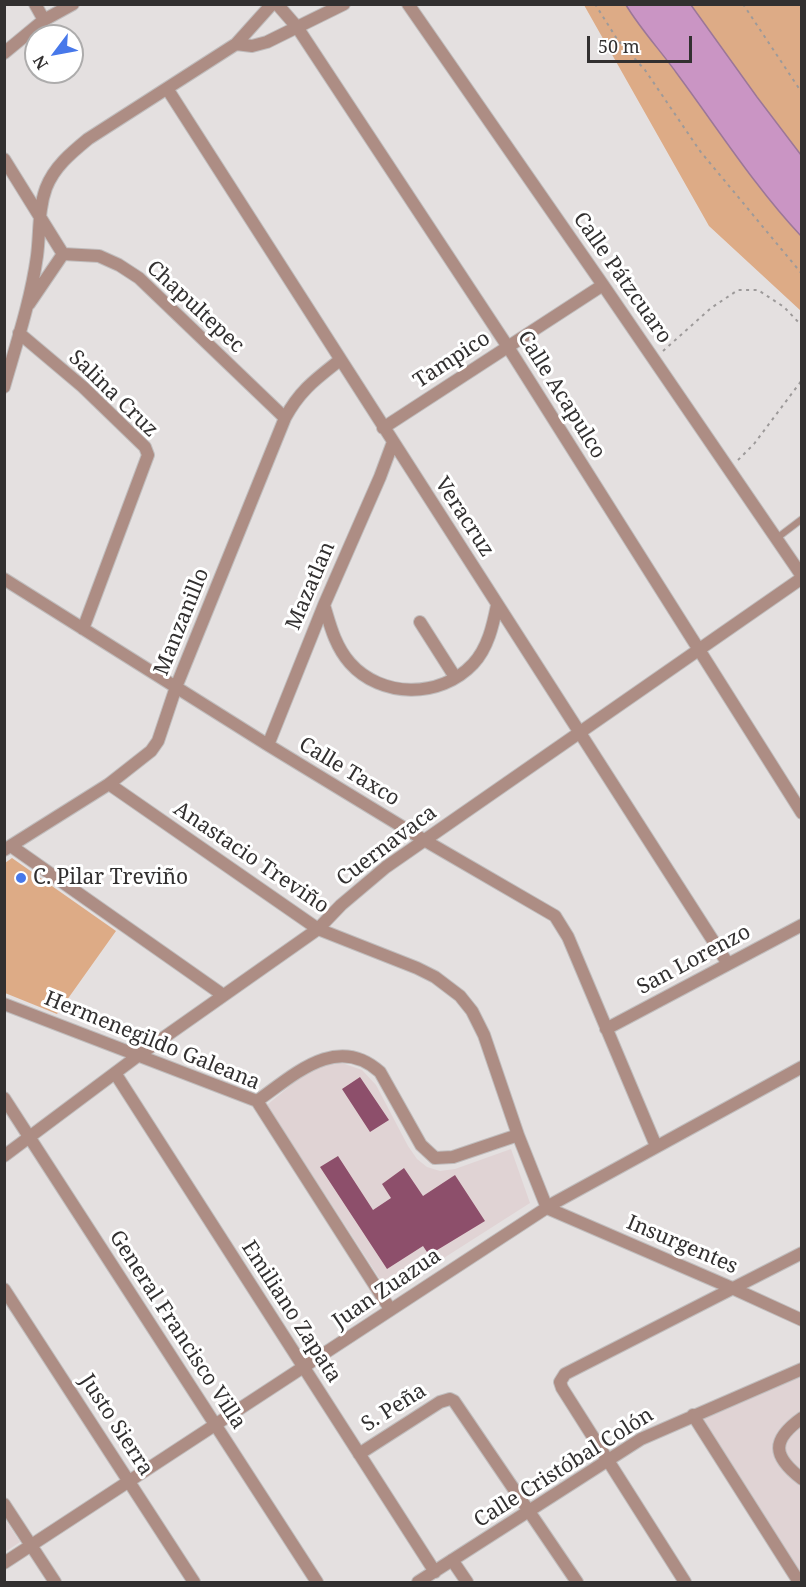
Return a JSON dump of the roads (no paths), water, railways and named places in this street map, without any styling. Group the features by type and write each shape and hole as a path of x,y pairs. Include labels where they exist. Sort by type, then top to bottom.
{"street":[{"path":"35,4 44,20"},
{"path":"4,53 44,20 73,4"},
{"path":"4,387 20,333 37,257 40,215 46,188 54,172 68,155 88,139 168,90 236,44 272,4"},
{"name":"Calle Acapulco","path":"277,4 297,27 508,347 801,813"},
{"path":"236,44 260,45 344,4"},
{"name":"Calle Pátzcuaro","path":"408,4 654,359 801,577"},
{"name":"Veracruz","path":"168,90 728,964"},
{"path":"4,159 63,254 25,310"},
{"name":"Chapultepec","path":"63,254 99,256 139,278 285,418"},
{"name":"Tampico","path":"384,428 603,285"},
{"name":"Salina Cruz","path":"20,333 145,447 148,455 83,629"},
{"name":"Manzanillo","path":"8,848 109,784 151,751 158,741 176,687 285,418 295,399 340,360"},
{"name":"Mazatlan","path":"268,745 393,442"},
{"name":"Cuernavaca","path":"4,1156 139,1055 318,929 367,882 424,840 801,577"},
{"name":"Calle Taxco","path":"4,579 268,745 555,916 568,937 656,1146"},
{"path":"324,605 337,645 350,663 365,677 388,688 416,691 455,677 473,664 485,647 497,605"},
{"path":"420,622 455,677"},
{"name":"Anastacio Treviño","path":"109,784 318,929 417,968 435,977 460,996 479,1022 518,1135 547,1208"},
{"path":"8,848 223,995"},
{"name":"San Lorenzo","path":"606,1029 801,925"},
{"name":"Hermenegildo Galeana","path":"4,1004 257,1101 390,1309"},
{"path":"257,1101 316,1061 333,1056 350,1056 372,1065 380,1072 421,1145 435,1158 453,1157 518,1135"},
{"name":"Juan Zuazua","path":"4,1563 547,1208 801,1067"},
{"name":"Emiliano Zapata","path":"115,1073 435,1572"},
{"name":"General Francisco Villa","path":"4,1098 317,1582"},
{"name":"Insurgentes","path":"547,1208 801,1320"},
{"path":"685,1582 560,1382 565,1374 801,1253"},
{"name":"Justo Sierra","path":"4,1289 194,1582"},
{"name":"Calle Cristóbal Colón","path":"418,1582 641,1439 801,1369"},
{"name":"S. Peña","path":"359,1454 440,1402 450,1399 461,1408 530,1510"},
{"path":"693,1415 800,1582"},
{"path":"801,1418 785,1431 779,1448 786,1466 801,1479"},
{"path":"4,1504 55,1582"},
{"path":"530,1510 577,1582"},
{"path":"452,1560 467,1582"}],"lane":[{"path":"776,539 801,519"}],"place":[{"name":"C. Pilar Treviño","path":"21,878"}]}
